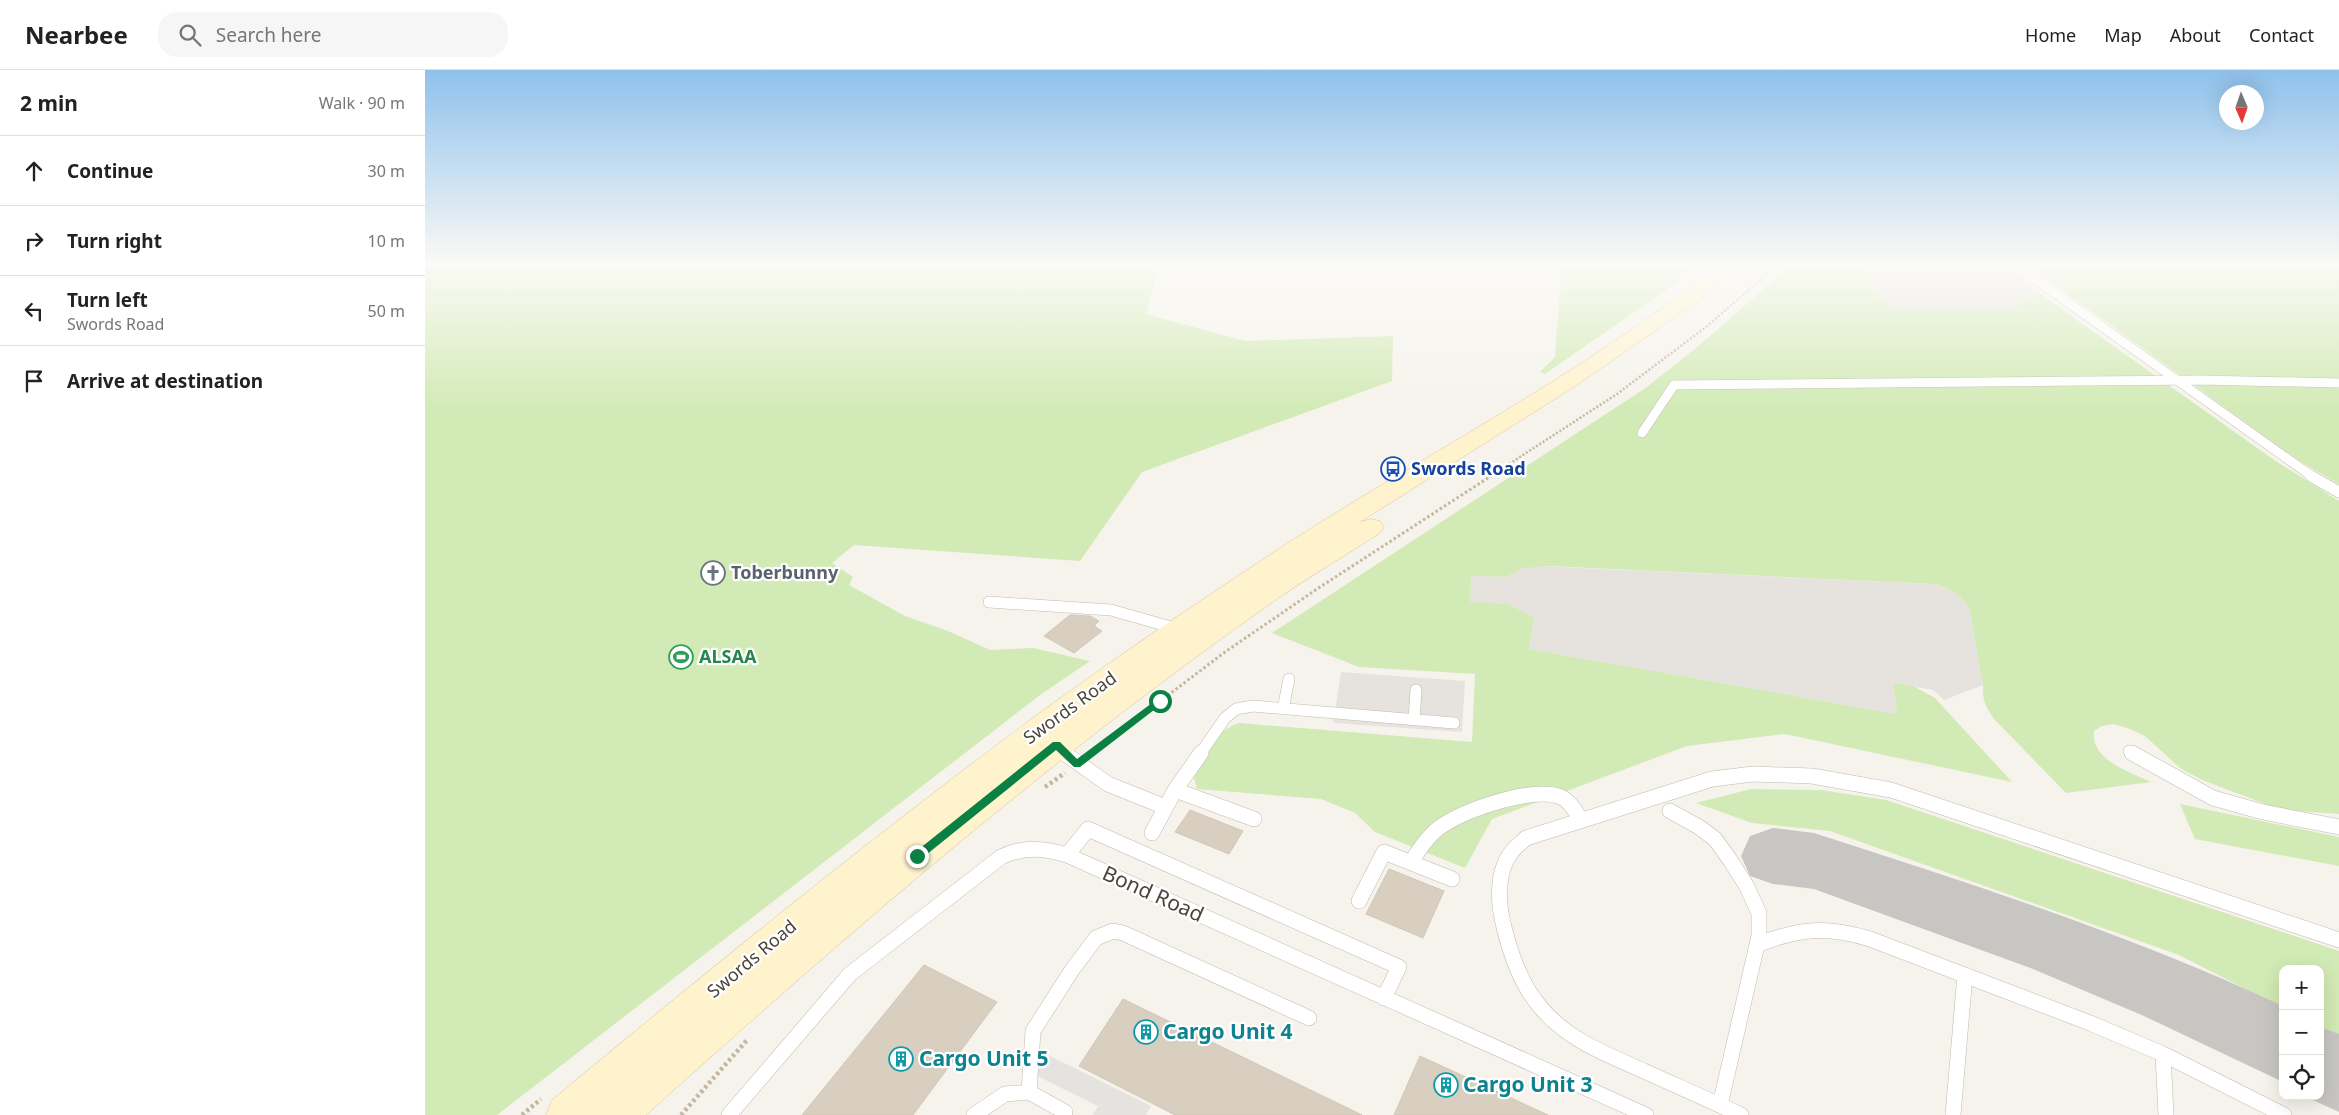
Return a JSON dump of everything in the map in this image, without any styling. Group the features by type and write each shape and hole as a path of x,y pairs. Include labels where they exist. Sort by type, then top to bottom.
{"main road":[{"name":"Swords Road","path":"567,1115 736,971 900,838 1045,726 1278,562 1569,380 1668,313"},
{"name":"Swords Road","path":"615,1115 759,988 917,856 1067,755 1268,592 1594,385 1694,313"}],"lane":[{"path":"2082,313 2311,476 2339,492"},
{"path":"1641,433 1674,385 2176,381 2339,383"},
{"path":"989,602 1111,610 1179,630"},
{"path":"1283,709 1289,679"},
{"path":"1414,720 1416,690"},
{"path":"1152,833 1175,790 1229,713 1236,709 1253,706 1454,723"},
{"path":"2129,751 2213,798 2263,812 2339,827"},
{"path":"1067,755 1122,793 1165,807"},
{"path":"1741,1115 1585,1044 1562,1029 1539,1006 1521,977 1508,949 1499,891 1502,871 1508,855 1514,846 1526,838 1688,785 1731,776 1788,773 1855,781 1891,790 2339,940"},
{"path":"1175,790 1253,818"},
{"path":"1411,863 1418,849 1444,825 1479,810 1528,795 1548,793 1563,798 1574,808 1581,820"},
{"path":"1670,811 1699,827 1715,839 1746,885 1759,914 1757,945 1720,1105"},
{"path":"1067,855 1087,829 1399,967 1383,998"},
{"name":"Bond Road","path":"729,1115 850,974 1001,857 1016,849 1027,847 1067,855 1646,1115"},
{"path":"1359,900 1384,852 1452,879"},
{"path":"1757,945 1775,937 1806,931 1838,930 1869,939 2090,1022 2163,1054 2284,1115"},
{"path":"1029,1092 1033,1032 1072,970 1096,938 1103,933 1113,931 1123,933 1309,1018"},
{"path":"1953,1115 1965,976"},
{"path":"2163,1054 2166,1115"},
{"path":"974,1115 1005,1094 1029,1092 1065,1112 1063,1115"}],"path":[{"path":"1040,791 1067,755 1203,668 1317,589 1617,394 1722,313"},
{"path":"681,1115 752,1035"}],"shaded area":[{"path":"1537,566 1935,584 1958,594 1969,607 1983,685 1944,700 1933,690 1893,683 1897,714 1529,649 1534,618 1522,613 1470,602 1471,576 1507,577 1523,568"},
{"path":"1341,672 1465,681 1462,732 1333,723"},
{"path":"1048,1055 1151,1106 1146,1115 1093,1115 1098,1106 1035,1075"}],"green space":[{"name":"ALSAA","path":"425,313 1146,313 1245,341 1393,336 1392,381 1142,472 1080,561 854,545 832,563 853,577 849,585 905,616 948,631 990,650 1033,648 1090,661 1040,695 497,1115 425,1115"},
{"path":"1558,313 1633,313 1545,374 1540,372 1555,357"},
{"path":"1736,313 2067,313 2274,460 2339,501 2339,814 2281,810 2200,779 2180,768 2145,736 2114,724 2102,726 2094,731 2094,741 2098,750 2113,764 2151,782 2066,793 1991,715 1984,699 1969,607 1958,594 1936,584 1548,566 1523,568 1507,577 1471,576 1470,602 1508,604 1534,618 1529,649 1897,714 1893,683 1913,686 1935,698 2012,782 1785,734 1687,746 1492,819 1465,868 1375,832 1355,813 1321,799 1197,789 1193,775 1211,744 1223,731 1239,723 1472,742 1475,674 1359,667 1272,633 1647,387"},
{"path":"2094,313 2339,313 2339,484 2299,461"},
{"path":"1751,789 1821,790 1886,800 2339,951 2339,1037 2324,1030 2324,965 2279,965 2279,1006 2179,955 1830,831 1752,823 1696,803"},
{"path":"2180,804 2339,837 2339,866 2195,839"}],"building":[{"path":"1070,615 1090,616 1099,621 1094,626 1102,631 1074,653 1044,636"},
{"path":"1190,810 1243,831 1229,854 1175,832"},
{"path":"1389,869 1444,891 1423,938 1366,914"},
{"name":"Cargo Unit 5","path":"924,965 997,1002 913,1115 802,1115"},
{"name":"Cargo Unit 4","path":"1123,999 1362,1115 1175,1115 1079,1066"},
{"name":"Cargo Unit 3","path":"1420,1056 1548,1115 1394,1115"}],"taxiway":[{"path":"1773,856 1814,861 2052,944 2169,991 2279,1043"},
{"path":"2324,1066 2339,1074"}],"place":[{"name":"Swords Road","path":"1393,469"},
{"name":"Toberbunny","path":"713,573"},
{"name":"ALSAA","path":"681,657"},
{"name":"Cargo Unit 4","path":"1146,1032"},
{"name":"Cargo Unit 5","path":"901,1059"},
{"name":"Cargo Unit 3","path":"1446,1085"}],"route":[{"path":"917,856 1056,745 1077,764 1160,701"}]}
